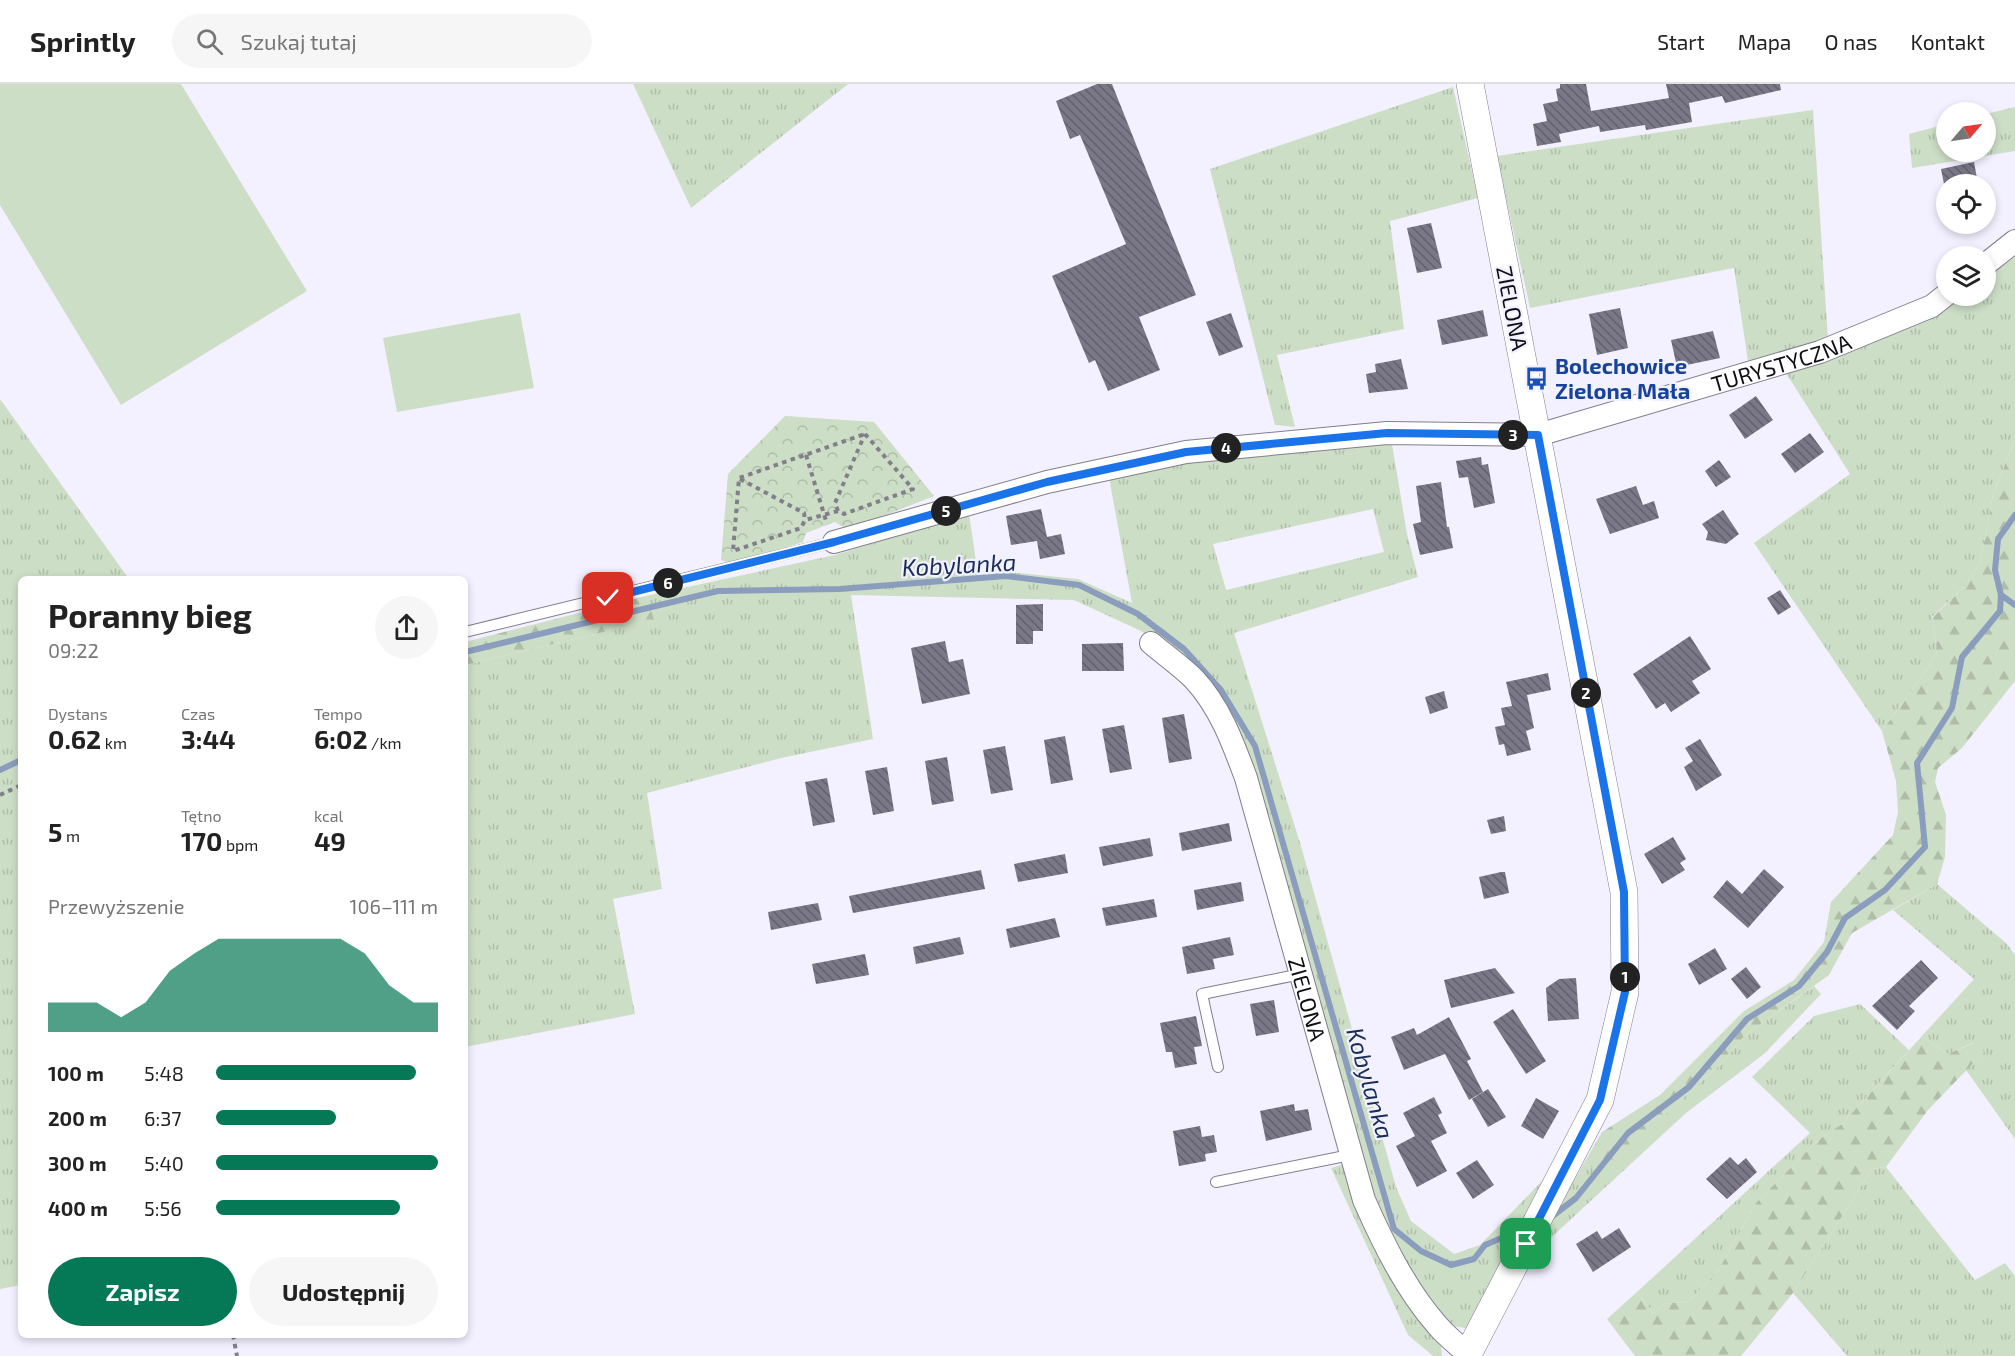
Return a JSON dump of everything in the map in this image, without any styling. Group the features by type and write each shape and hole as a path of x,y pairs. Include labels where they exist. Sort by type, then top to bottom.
{"street":[{"name":"ZIELONA","path":"1151,643 1194,679 1215,705 1232,739 1246,778 1350,1155 1378,1232 1438,1327 1468,1355 1600,1100 1625,992 1624,906 1618,860 1470,84"},
{"path":"1996,256 2015,241"},
{"name":"TURYSTYCZNA","path":"834,542 1047,482 1186,452 1387,433 1538,435 1820,352 1936,303"}],"lane":[{"path":"468,631 834,542"},
{"path":"1218,1067 1202,994 1301,974"},
{"path":"1216,1182 1350,1155"}],"path":[{"path":"739,478 865,434"},
{"path":"838,511 835,503 865,434"},
{"path":"805,520 838,511 844,514 913,489 865,434"},
{"path":"806,455 824,514"},
{"path":"739,478 804,513 805,520 801,528 733,551 739,478"},
{"path":"0,795 18,786"},
{"path":"234,1338 237,1356"}],"green space":[{"path":"0,84 181,84 307,291 121,405 0,205"},
{"path":"633,84 848,84 691,208"},
{"path":"1453,87 1478,198 1390,221 1404,329 1277,355 1295,427 1275,425 1210,169"},
{"path":"2015,107 2015,151 1996,154 1996,112"},
{"path":"1813,110 1828,340 1748,361 1734,268 1530,308 1497,156"},
{"path":"1936,127 1936,162 1948,162 1912,168 1909,134"},
{"path":"2015,257 2015,439 1993,495 1980,563 1966,585 1932,617 1937,650 1931,664 1882,731 1754,543 1850,474 1786,373 1936,315 1949,306 1996,306 1996,271"},
{"path":"520,313 534,388 397,412 383,338"},
{"path":"0,399 127,576 18,576 18,1286 0,1289"},
{"path":"785,416 874,422 934,496 848,530 835,522 806,533 803,542 733,564 721,560 728,474"},
{"path":"2015,439 2015,681 1962,748 1938,768 1935,782 1946,815 1945,857 1937,884 1852,933 1829,975 1744,1036 1723,1062 1602,1173 1584,1163 1602,1132 1660,1095 1744,1011 1794,980 1824,942 1831,902 1893,835 1898,812 1896,781 1882,731 1931,664 1937,650 1932,618 1966,585 1980,563 1993,495"},
{"path":"1392,444 1407,534 1418,577 1234,633 1301,846 1396,1187 1411,1221 1454,1254 1480,1245 1543,1180 1471,1329 1446,1325 1379,1224 1239,738 1161,645 1141,631 1074,600 851,595 873,739 781,758 647,793 662,889 613,899 635,1014 468,1046 468,664 653,620 646,596 835,555 969,514 978,575 1009,572 1078,579 1132,603 1108,472 1182,459","holes":["1373,509 1384,552 1226,590 1213,544"]},
{"path":"646,596 654,620 468,664 468,641"},
{"path":"1937,884 2007,944 2015,955 2015,1139 1966,1070 1984,1052 1973,1043 1947,1054 1922,1036 1974,979 1893,910"},
{"path":"1814,986 1821,994 1764,1054 1686,1113 1543,1245 1539,1241 1584,1163 1602,1172 1723,1062 1744,1036"},
{"path":"1860,1004 1909,1050 1842,1124 1818,1140 1756,1203 1718,1271 1689,1301 1664,1304 1653,1313 1637,1292 1810,1133 1752,1077 1814,1016"},
{"path":"1922,1036 1947,1054 1974,1043 1984,1052 1928,1110 1886,1167 1872,1169 1793,1293 1741,1356 1635,1356 1607,1319 1637,1292 1653,1313 1664,1304 1689,1301 1718,1271 1756,1203 1818,1140 1842,1124"},
{"path":"1344,1164 1369,1225 1441,1346 1442,1356 1433,1356 1408,1335 1331,1168"},
{"path":"1886,1167 1975,1280 2005,1263 2015,1276 2015,1356 1847,1356 1793,1293 1872,1169"}],"building":[{"path":"1097,84 1112,84 1196,295 1139,317 1160,370 1108,391 1095,360 1089,363 1052,276 1126,244 1080,135 1070,139 1056,101"},
{"path":"1560,84 1586,84 1591,111 1669,98 1666,84 1780,84 1781,90 1725,103 1722,96 1689,103 1692,122 1646,130 1645,125 1600,132 1599,126 1559,134 1561,142 1537,146 1533,124 1547,121 1543,104 1558,101 1556,89 1560,88"},
{"path":"1974,162 1976,174 1942,174 1941,169"},
{"path":"1431,223 1442,268 1417,273 1407,228"},
{"path":"1620,308 1628,348 1597,355 1589,314"},
{"path":"1483,310 1488,336 1442,345 1437,320"},
{"path":"1231,313 1243,347 1219,356 1206,322"},
{"path":"1713,331 1720,358 1677,367 1671,340"},
{"path":"1401,359 1408,389 1369,393 1366,374 1376,372 1375,364"},
{"path":"1756,396 1773,420 1745,439 1729,415"},
{"path":"1810,433 1824,452 1795,473 1781,454"},
{"path":"1481,457 1482,465 1488,464 1495,503 1474,508 1468,477 1459,478 1456,461"},
{"path":"1719,460 1731,477 1716,487 1705,471"},
{"path":"1441,482 1447,527 1449,527 1453,548 1420,555 1413,524 1421,522 1416,486"},
{"path":"1636,486 1643,505 1654,501 1659,518 1610,534 1596,499"},
{"path":"1041,509 1047,537 1061,534 1065,554 1040,559 1037,541 1011,545 1006,516"},
{"path":"1723,510 1739,534 1726,544 1706,540 1708,532 1702,524"},
{"path":"1780,590 1791,607 1778,615 1767,598"},
{"path":"1043,604 1043,631 1033,631 1033,644 1016,644 1016,605"},
{"path":"1690,636 1711,669 1692,681 1700,693 1671,712 1665,703 1656,709 1633,674"},
{"path":"945,641 949,662 963,659 970,694 922,704 911,648"},
{"path":"1123,643 1124,671 1082,671 1082,644"},
{"path":"1548,673 1551,690 1527,695 1534,728 1526,731 1531,750 1507,756 1504,744 1499,745 1495,727 1505,725 1501,708 1512,706 1506,682"},
{"path":"1444,691 1448,708 1430,714 1425,697"},
{"path":"1184,714 1192,759 1169,763 1162,718"},
{"path":"1124,725 1132,769 1110,773 1102,729"},
{"path":"1065,736 1073,780 1051,784 1044,740"},
{"path":"1700,739 1722,775 1696,791 1684,767 1693,761 1685,748"},
{"path":"1005,746 1013,790 991,794 983,750"},
{"path":"947,757 954,801 932,805 925,761"},
{"path":"887,767 894,811 873,815 865,771"},
{"path":"827,778 835,822 813,826 805,782"},
{"path":"1504,816 1506,831 1491,834 1487,820"},
{"path":"1229,823 1232,841 1182,851 1179,833"},
{"path":"1673,837 1686,859 1680,863 1685,870 1662,884 1644,854"},
{"path":"1150,838 1153,856 1103,866 1099,847"},
{"path":"1065,854 1068,873 1018,882 1014,864"},
{"path":"1764,869 1784,887 1748,928 1713,897 1727,880 1742,894"},
{"path":"981,870 985,889 853,913 849,896"},
{"path":"1505,872 1509,893 1484,899 1479,877"},
{"path":"1241,882 1244,901 1197,910 1194,890"},
{"path":"1154,899 1157,917 1106,926 1102,908"},
{"path":"818,903 822,920 771,930 768,912"},
{"path":"1055,918 1060,937 1010,948 1006,929"},
{"path":"960,937 964,954 916,964 913,947"},
{"path":"1230,937 1234,955 1213,959 1215,969 1187,974 1182,947"},
{"path":"1715,948 1727,969 1699,985 1688,964"},
{"path":"865,954 869,975 816,984 812,964"},
{"path":"1921,960 1938,978 1909,1006 1915,1011 1897,1030 1872,1006"},
{"path":"1746,967 1761,987 1747,999 1731,979"},
{"path":"1495,968 1515,993 1451,1008 1444,980"},
{"path":"1576,978 1579,1019 1548,1021 1546,988 1559,979"},
{"path":"1274,1000 1279,1032 1256,1036 1250,1004"},
{"path":"1513,1009 1546,1061 1526,1074 1493,1022"},
{"path":"1196,1016 1202,1046 1194,1047 1197,1064 1175,1068 1172,1052 1166,1052 1160,1023"},
{"path":"1449,1017 1471,1059 1467,1061 1483,1092 1469,1100 1445,1054 1404,1070 1391,1037 1414,1028 1417,1035"},
{"path":"1488,1089 1506,1117 1488,1127 1472,1099"},
{"path":"1434,1097 1442,1113 1438,1115 1447,1133 1431,1141 1447,1171 1417,1187 1396,1146 1415,1136 1403,1113"},
{"path":"1536,1098 1559,1111 1543,1139 1521,1126"},
{"path":"1294,1104 1295,1111 1308,1109 1312,1130 1266,1141 1260,1111"},
{"path":"1200,1126 1202,1137 1214,1135 1217,1152 1205,1154 1206,1161 1179,1166 1173,1131"},
{"path":"1730,1157 1738,1165 1746,1158 1757,1172 1727,1199 1706,1179"},
{"path":"1477,1160 1494,1185 1473,1199 1456,1173"},
{"path":"1619,1228 1631,1247 1593,1272 1576,1244 1597,1231 1602,1239"}],"waterway":[{"name":"Kobylanka","path":"1550,1218 1576,1198 1628,1133 1689,1087 1747,1019 1799,986 1827,952 1845,918 1885,890 1925,847 1917,763 1952,708 1962,657 2000,611 2001,595 1995,570 1998,539 2015,515"},
{"name":"Kobylanka","path":"468,651 718,591 840,589 1006,576 1079,585 1138,614 1184,649 1221,690 1255,746 1394,1229 1421,1251 1451,1265 1474,1259 1485,1245 1521,1230"},
{"path":"2001,595 2015,605"},
{"name":"Kobylanka","path":"0,770 18,761"}],"place":[{"name":"Bolechowice Zielona Mała","path":"1537,378"}],"route":[{"path":"608,598 834,542 1047,482 1116,465 1186,452 1387,433 1538,435 1624,892 1625,992 1600,1100 1526,1244"}]}
